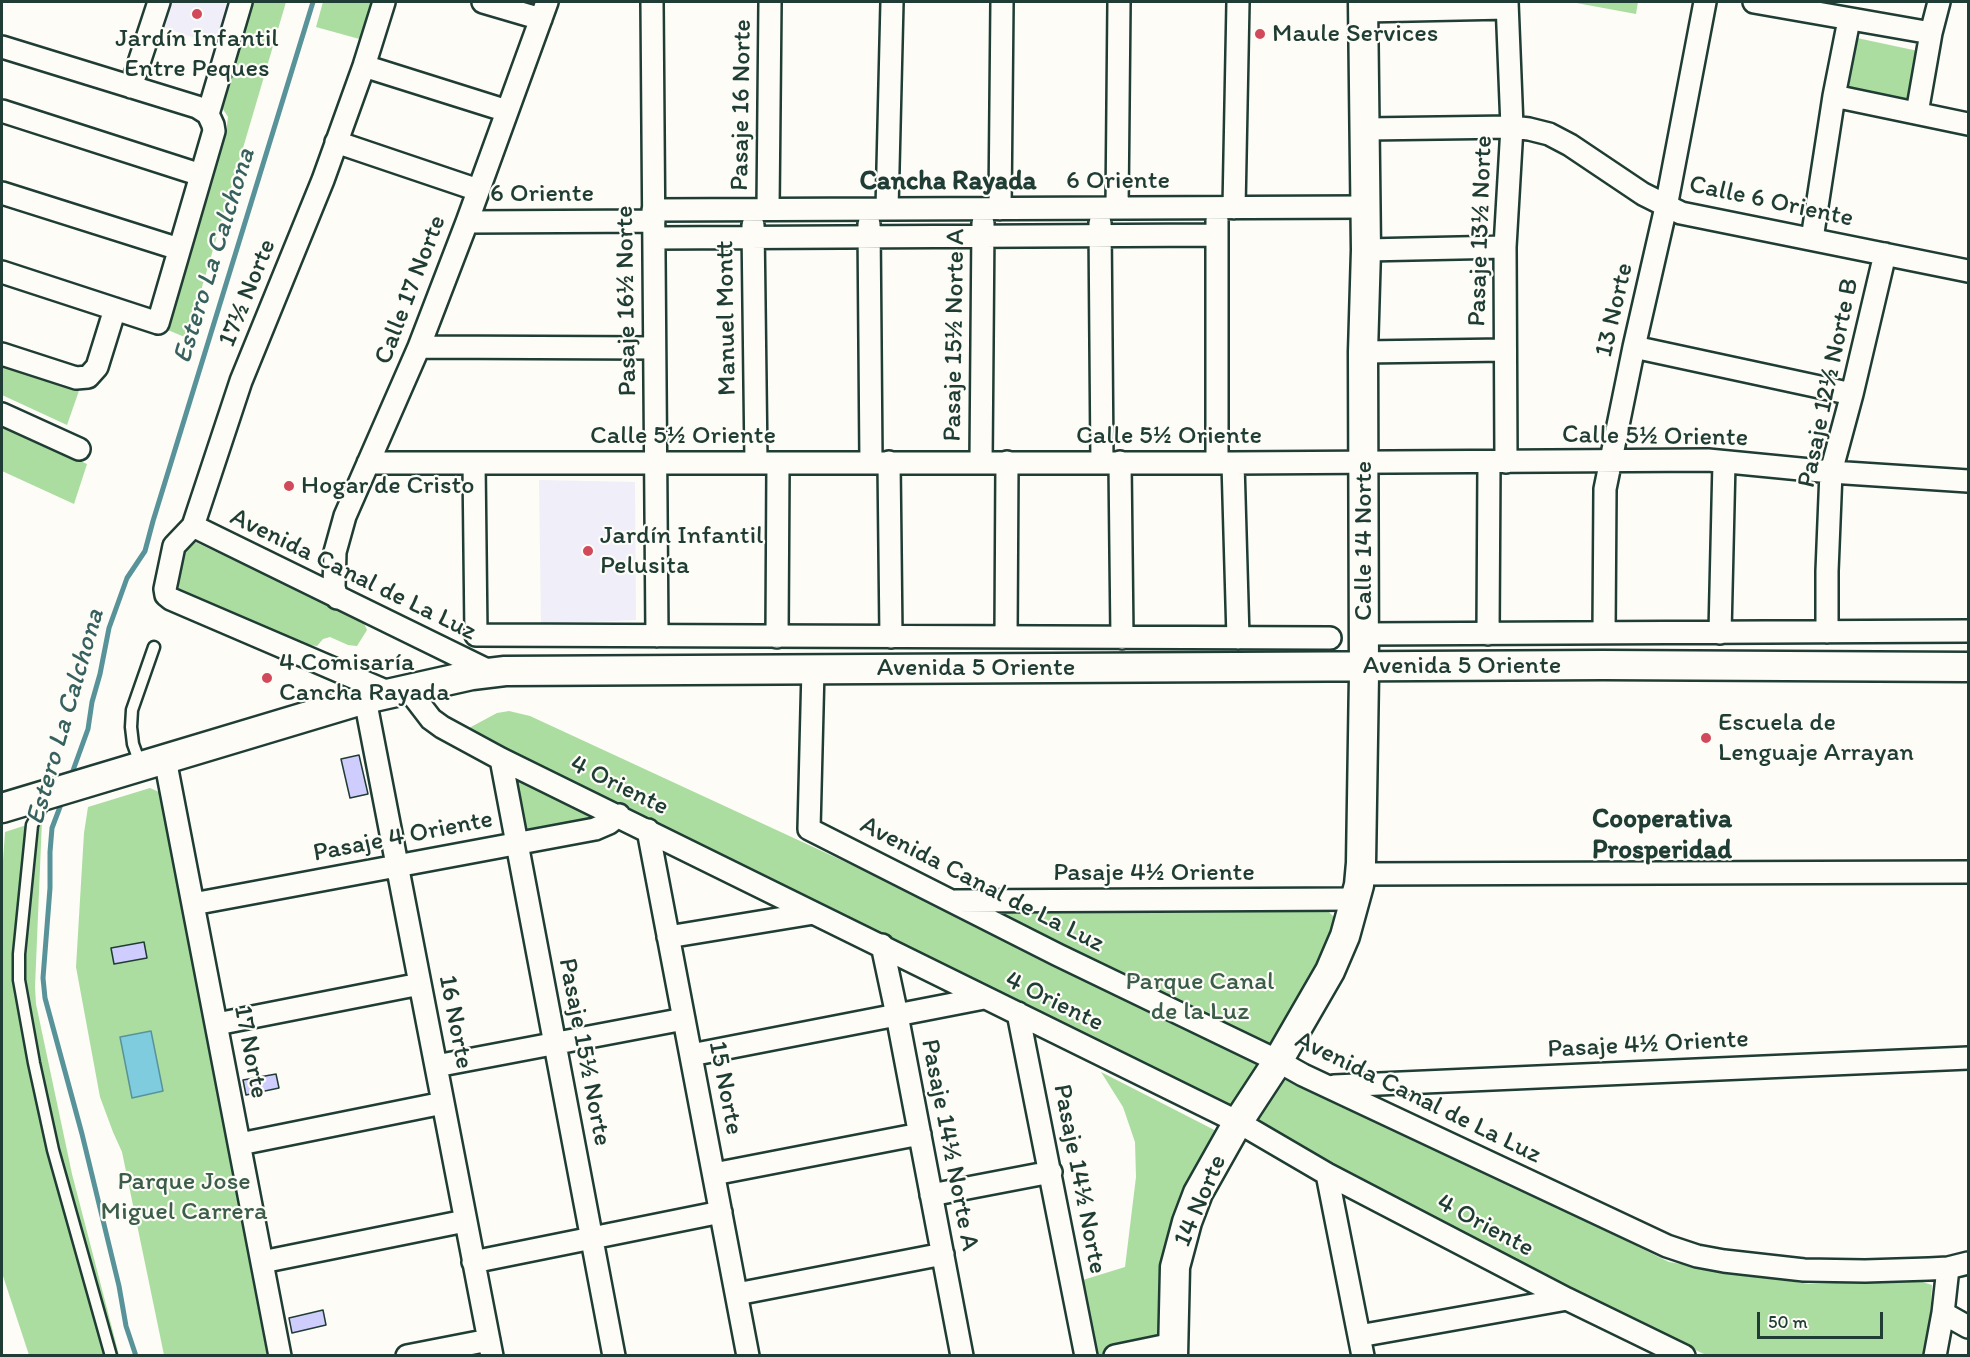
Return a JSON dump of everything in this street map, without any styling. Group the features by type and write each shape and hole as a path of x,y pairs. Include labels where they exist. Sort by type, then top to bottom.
{"street":[{"path":"131,87 159,2"},
{"path":"2,272 158,323 214,131 209,116 241,2"},
{"name":"17½ Norte","path":"384,2 364,66 323,180 242,381 193,526 174,546 165,589 166,595 171,599 387,694"},
{"path":"483,2 544,10"},
{"name":"Pasaje 16½ Norte","path":"652,2 657,636"},
{"name":"Pasaje 16 Norte","path":"760,209 770,2"},
{"path":"891,637 869,236 878,208 892,2"},
{"path":"992,208 1002,2"},
{"path":"1119,2 1108,208 1100,236 1122,638"},
{"path":"1238,2 1225,208 1217,235 1225,463 1238,638"},
{"name":"13 Norte","path":"1604,633 1605,489 1666,207 1705,2"},
{"path":"1754,2 1931,33"},
{"path":"1917,113 1931,33 1939,2"},
{"path":"1363,6 1507,5"},
{"name":"Pasaje 13½ Norte","path":"1488,634 1504,350 1505,247 1512,127 1507,5"},
{"name":"Calle 14 Norte","path":"1238,1122 1278,1060 1330,971 1345,936 1358,886 1364,666 1366,129 1363,6"},
{"name":"Calle 17 Norte","path":"337,598 333,570 339,534 419,347 544,10"},
{"path":"1812,239 1834,96 1849,20"},
{"path":"2,47 197,107 209,116"},
{"path":"364,66 507,111"},
{"path":"1834,96 1968,124"},
{"path":"2,111 201,175"},
{"name":"Calle 6 Oriente","path":"1366,129 1512,127 1529,129 1549,134 1570,145 1643,194 1666,207 1695,217 1968,271"},
{"path":"336,142 478,190"},
{"path":"2,193 180,249"},
{"name":"6 Oriente","path":"654,223 760,209 1366,207"},
{"name":"Pasaje 15½ Norte A","path":"981,462 984,236 992,208"},
{"name":"Manuel Montt","path":"756,462 753,237 760,209"},
{"name":"6 Oriente","path":"467,222 654,223 753,237 1217,235"},
{"path":"1366,250 1505,247"},
{"name":"Pasaje 12½ Norte B","path":"1827,632 1831,472 1885,254"},
{"path":"2,354 76,378 88,377 97,367 115,309"},
{"path":"419,347 654,348"},
{"path":"1634,347 1852,394"},
{"path":"1364,352 1504,350"},
{"path":"2,414 79,449"},
{"name":"Calle 5½ Oriente","path":"368,463 1225,463 1687,460 1968,481"},
{"path":"1006,637 1007,462"},
{"path":"1720,633 1724,462"},
{"path":"474,463 476,635 1330,638"},
{"path":"777,637 778,463"},
{"name":"Avenida Canal de La Luz","path":"193,526 490,672"},
{"path":"1364,634 1968,631"},
{"name":"Avenida 5 Oriente","path":"2,808 387,694 490,672 1603,665 1968,668"},
{"name":"Avenida Canal de La Luz","path":"813,669 809,829 1058,955 1278,1060 1303,1075 1667,1246 1696,1256 1724,1261 1825,1271 1948,1268 1968,1263"},
{"name":"4 Oriente","path":"387,694 501,759 619,815 1238,1122 1327,1174 1567,1299 1684,1356"},
{"name":"16 Norte","path":"387,694 397,866 490,1348"},
{"name":"Pasaje 15½ Norte","path":"501,759 614,1356"},
{"name":"17 Norte","path":"153,762 193,904 218,1024 280,1356"},
{"name":"Pasaje 4 Oriente","path":"193,904 595,828 609,823 619,815"},
{"name":"15 Norte","path":"648,830 748,1356"},
{"name":"Pasaje 4½ Oriente","path":"952,901 1358,886 1968,872"},
{"path":"668,937 814,913"},
{"name":"Pasaje 14½ Norte A","path":"882,945 962,1356"},
{"path":"218,1024 420,984"},
{"path":"691,1055 984,998"},
{"name":"Pasaje 14½ Norte","path":"1018,1013 1086,1356"},
{"path":"436,1066 684,1019"},
{"name":"Pasaje 4½ Oriente","path":"1329,1086 1968,1058"},
{"path":"240,1144 443,1103"},
{"name":"14 Norte","path":"1173,1350 1175,1267 1179,1244 1198,1193 1238,1122"},
{"path":"714,1174 920,1134"},
{"path":"931,1195 1051,1172"},
{"path":"1327,1174 1361,1346 1567,1299"},
{"path":"473,1262 721,1212"},
{"path":"262,1262 465,1221"},
{"path":"737,1294 943,1254"},
{"path":"1935,1356 1948,1268"},
{"path":"1942,1313 1968,1327"},
{"path":"407,1356 490,1348"},
{"path":"1115,1356 1173,1350"}],"lane":[{"path":"153,762 134,744 131,727 132,710 154,647"},
{"path":"48,794 32,825 19,954 20,980 34,1063 53,1150 111,1356"}],"shaded area":[{"name":"Jardín Infantil Entre Peques","path":"171,2 232,2 219,46 162,27"},
{"name":"Jardín Infantil Pelusita","path":"539,480 635,482 636,620 541,624"}],"green space":[{"path":"251,2 286,2 187,338 163,328 226,134 228,117 221,106"},
{"path":"323,2 376,2 363,40 316,27"},
{"path":"1571,2 1638,2 1636,14"},
{"path":"1857,38 1918,51 1908,116 1846,104"},
{"path":"2,360 81,385 67,425 2,395"},
{"path":"2,425 87,464 74,504 2,471"},
{"path":"195,542 363,621 367,630 357,646 348,645 330,637 323,639 317,646 309,645 179,591 175,583 184,548"},
{"name":"Parque Canal de la Luz","path":"509,711 530,716 958,914 1326,909 1338,921 1326,955 1262,1061 1669,1262 1809,1284 1916,1280 1932,1285 1930,1319 1923,1355 1706,1355 1617,1313 1363,1180 1264,1124 472,735 469,728 497,713"},
{"path":"511,771 598,814 599,821 525,835"},
{"name":"Parque Jose Miguel Carrera","path":"150,788 159,792 267,1355 164,1355 122,1152 100,1097 76,967 84,833 88,807"},
{"path":"42,820 36,1004 72,1174 119,1355 29,1355 2,1273 2,874 5,832"},
{"path":"1101,1072 1232,1139 1173,1246 1170,1355 1088,1355 1073,1283 1125,1267 1136,1177 1135,1142 1123,1107"}],"water":[{"path":"151,1031 163,1091 132,1098 120,1037"}],"building":[{"path":"359,755 368,794 350,798 341,759"},
{"path":"144,942 147,958 114,964 111,948"},
{"path":"276,1074 279,1088 246,1095 243,1080"},
{"path":"323,1310 326,1325 292,1333 289,1318"}],"waterway":[{"name":"Estero La Calchona","path":"71,776 88,729 109,628 127,578 145,551 313,2"},
{"name":"Estero La Calchona","path":"63,799 52,828 43,978 45,998 82,1134 119,1286 126,1326 136,1356"}],"place":[{"name":"Jardín Infantil Entre Peques","path":"197,14"},
{"name":"Maule Services","path":"1260,34"},
{"name":"Hogar de Cristo","path":"289,486"},
{"name":"Jardín Infantil Pelusita","path":"588,551"},
{"name":"4 Comisaría Cancha Rayada","path":"267,678"},
{"name":"Escuela de Lenguaje Arrayan","path":"1706,738"}],"district":[{"name":"Cancha Rayada","path":"948,182"},
{"name":"Cooperativa Prosperidad","path":"1662,836"}]}
